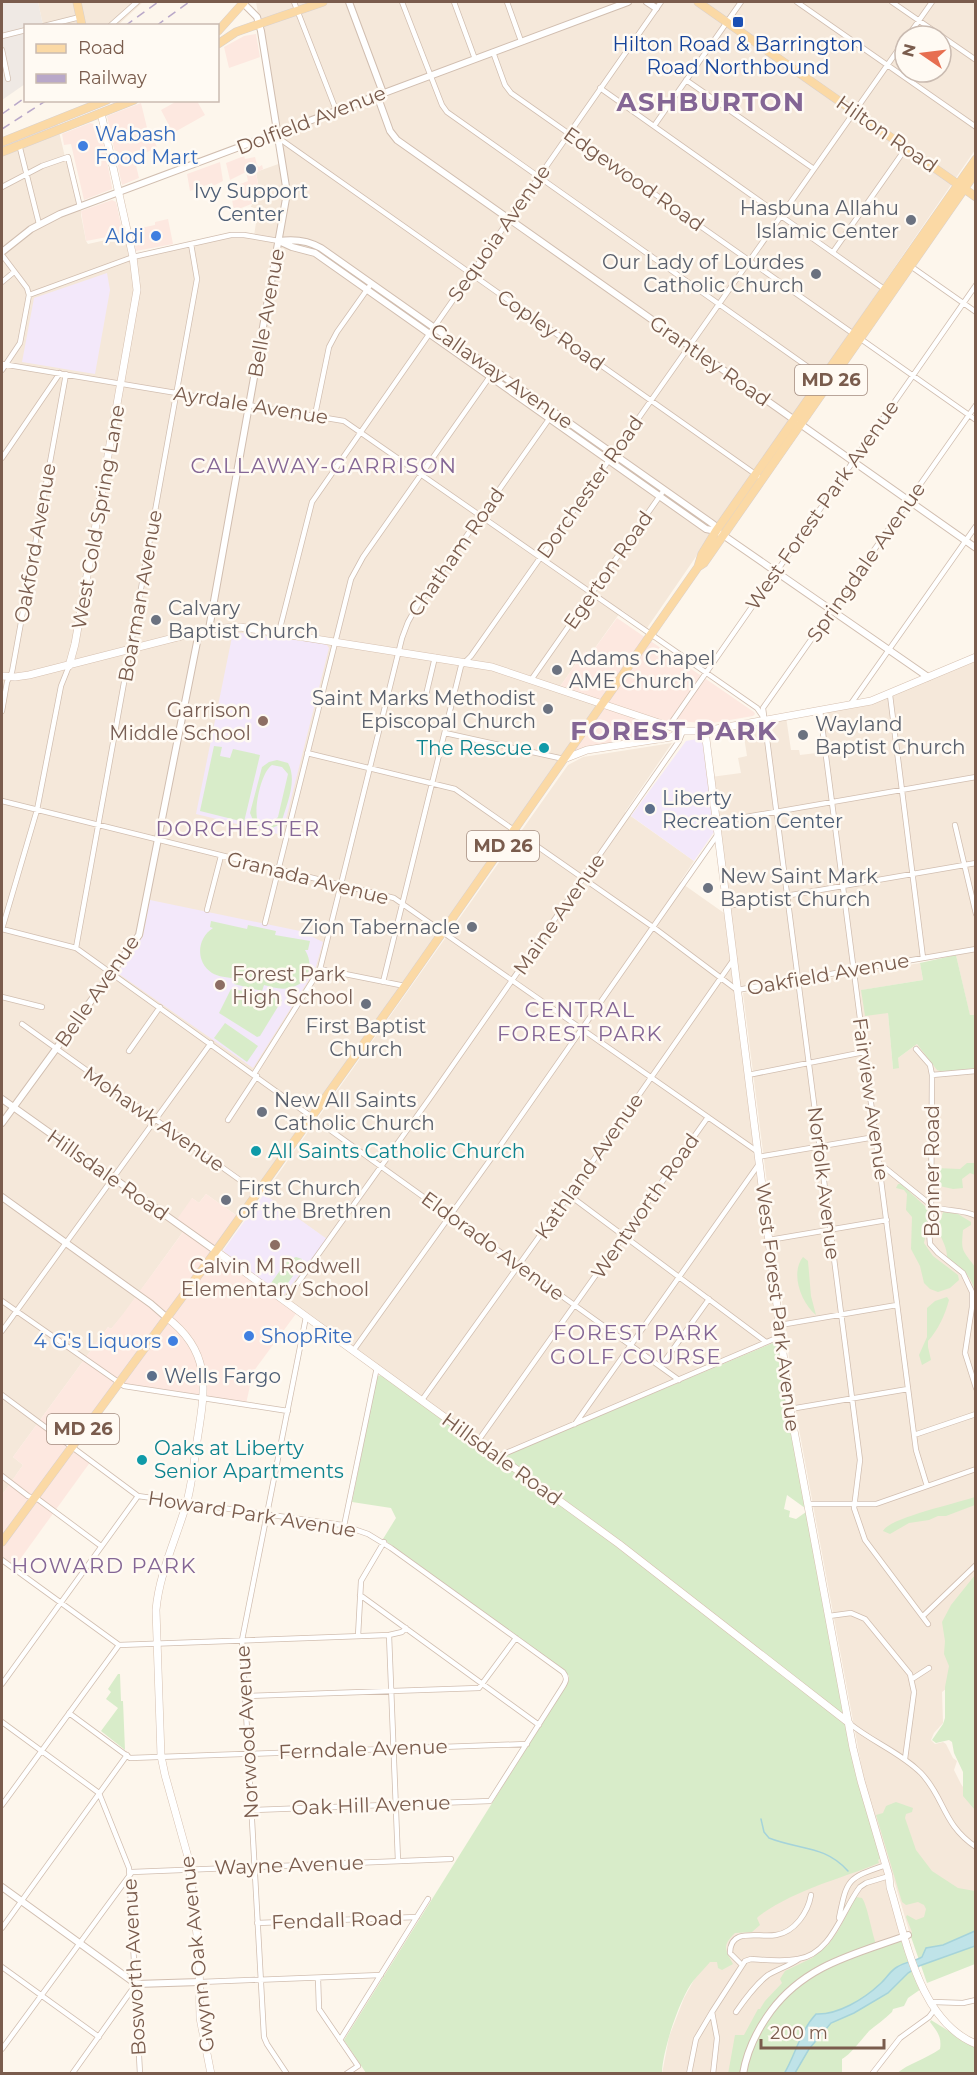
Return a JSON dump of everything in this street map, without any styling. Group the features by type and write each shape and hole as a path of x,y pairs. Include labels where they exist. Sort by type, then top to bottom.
{"main road":[{"path":"77,2 81,21"},
{"path":"219,30 243,2"},
{"path":"219,43 228,36 323,2"},
{"name":"Hilton Road","path":"698,2 975,197"},
{"path":"2,142 101,102"},
{"name":"West Cold Spring Lane","path":"69,666 74,653 138,290 133,258 100,113 101,102"},
{"path":"2,152 129,102"},
{"name":"MD 26","path":"961,187 975,159"},
{"name":"MD 26","path":"2,1542 313,1116 698,567 704,563 720,533 907,264 961,187 975,172"},
{"path":"2,676 21,677 209,629 235,626 492,667 683,731 705,731 872,702 975,657"},
{"path":"564,759 583,751 671,737 683,731"},
{"name":"West Forest Park Avenue","path":"705,731 790,1409 859,1775 921,1978 935,2005 951,2028 960,2036 975,2041"},
{"name":"Hillsdale Road","path":"216,1251 652,1569 849,1723"},
{"name":"Gwynn Oak Avenue","path":"166,1317 183,1331 198,1354 204,1381 187,1503 158,1591 156,1610 161,1756 186,1846 190,1869 198,1945 200,2018 210,2073"}],"street":[{"path":"112,24 137,2"},
{"name":"Belle Avenue","path":"209,629 288,193 259,24 243,2"},
{"path":"294,2 336,110"},
{"name":"Grantley Road","path":"349,2 390,131 397,140 975,548"},
{"path":"402,2 442,105 447,112 827,380"},
{"path":"454,2 475,59"},
{"path":"507,2 521,41"},
{"name":"Dolfield Avenue","path":"2,254 39,225 80,207 279,136 336,110 628,2"},
{"path":"647,2 656,8"},
{"name":"Sequoia Avenue","path":"279,632 310,505 661,2"},
{"path":"654,126 741,2"},
{"path":"797,2 975,127"},
{"path":"892,2 975,60"},
{"path":"916,24 932,2"},
{"path":"59,24 81,21"},
{"path":"2,36 24,30"},
{"path":"2,50 8,79"},
{"name":"Edgewood Road","path":"493,52 508,89 975,420"},
{"name":"Dorchester Road","path":"384,982 461,666 471,656 893,57"},
{"path":"686,80 814,169"},
{"path":"600,88 888,292"},
{"name":"Copley Road","path":"279,136 759,476"},
{"path":"19,144 39,225"},
{"path":"833,252 906,148"},
{"path":"2,188 27,173 68,157 80,207"},
{"name":"Callaway Avenue","path":"29,295 133,258 237,235 279,241 293,240 316,245 369,287"},
{"name":"Callaway Avenue","path":"279,241 315,253 369,287 662,493 710,522 720,533 928,677"},
{"name":"Boarman Avenue","path":"76,948 197,275 192,244"},
{"path":"315,253 316,245"},
{"path":"2,254 27,288 29,295 20,343 2,370"},
{"path":"907,264 975,312"},
{"path":"2,282 14,272"},
{"name":"West Forest Park Avenue","path":"669,726 975,285"},
{"path":"315,415 329,348 337,332 369,287"},
{"name":"Ayrdale Avenue","path":"4,364 341,420 361,431 757,708 765,720"},
{"path":"265,923 348,588 354,572 493,373"},
{"path":"2,458 63,374"},
{"name":"Oakford Avenue","path":"2,711 10,677 63,374"},
{"name":"Springdale Avenue","path":"765,720 763,708 975,405"},
{"name":"Chatham Road","path":"228,1120 320,969 405,628 552,415"},
{"name":"Egerton Road","path":"531,680 662,493"},
{"path":"850,705 975,526"},
{"name":"Belle Avenue","path":"2,1123 139,935 199,632"},
{"path":"426,695 435,657"},
{"name":"West Cold Spring Lane","path":"2,929 37,810 61,686 69,666"},
{"path":"890,695 924,958"},
{"name":"Fairview Avenue","path":"820,711 917,1457 927,1486"},
{"name":"Norfolk Avenue","path":"765,720 860,1464 854,1504 868,1545 928,1624"},
{"name":"Maine Avenue","path":"285,1301 512,981 679,741 683,731"},
{"path":"445,733 564,759"},
{"name":"Oakfield Avenue","path":"307,753 455,789 653,927 737,990 975,949"},
{"path":"717,822 975,777"},
{"name":"Granada Avenue","path":"2,801 394,898 708,1117 758,1157"},
{"path":"955,825 975,914"},
{"path":"353,1351 718,834"},
{"path":"207,910 221,856"},
{"path":"727,906 975,863"},
{"name":"Eldorado Avenue","path":"2,929 76,948 679,1380"},
{"name":"Kathland Avenue","path":"422,1400 734,959"},
{"path":"320,969 405,986"},
{"path":"2,997 42,1007"},
{"path":"129,1051 160,1007"},
{"name":"Mohawk Avenue","path":"22,1024 258,1193"},
{"path":"2,1331 211,1043"},
{"path":"916,1049 930,1065 932,1075 975,1071"},
{"path":"748,1075 864,1052"},
{"name":"Bonner Road","path":"932,1075 930,1244 963,1273 972,1292 965,1353 975,1388"},
{"name":"Hillsdale Road","path":"2,1099 216,1251"},
{"name":"Wentworth Road","path":"478,1441 708,1117"},
{"path":"575,1424 679,1277 758,1157 875,1137"},
{"path":"879,1163 931,1205 941,1209 962,1210 975,1216"},
{"path":"569,1195 766,1342"},
{"name":"Gwynn Oak Avenue","path":"2,1197 65,1245"},
{"name":"Gwynn Oak Avenue","path":"2,1202 166,1317"},
{"path":"769,1240 886,1220"},
{"path":"661,1366 709,1299"},
{"path":"2,1301 124,1386 288,1411"},
{"path":"780,1325 897,1305"},
{"name":"Norwood Avenue","path":"287,2073 265,2040 242,1640 306,1317"},
{"path":"499,1456 781,1336"},
{"path":"344,1526 376,1367"},
{"path":"790,1409 908,1389"},
{"name":"Howard Park Avenue","path":"2,1395 138,1496 344,1526 369,1534 384,1542 563,1672 566,1676 566,1683 539,1725"},
{"path":"914,1435 975,1414"},
{"path":"807,1504 880,1503 975,1469"},
{"path":"2,1476 101,1546"},
{"path":"2,1684 138,1496"},
{"path":"358,1636 363,1577 384,1542"},
{"path":"2,1560 119,1645 389,1635 402,1632 406,1628"},
{"path":"923,1616 975,1566"},
{"path":"360,1595 539,1725 527,1744"},
{"path":"829,1616 851,1613 866,1619 912,1679 914,1698 905,1759"},
{"path":"389,1635 398,1861"},
{"path":"245,1696 479,1688 516,1638"},
{"path":"2,1805 119,1645"},
{"path":"912,1679 929,1668"},
{"path":"2,1928 127,1755 69,1713"},
{"path":"2,1722 99,1793"},
{"name":"Hillsdale Road","path":"849,1723 905,1759 929,1783 953,1827 975,1847"},
{"name":"Ferndale Avenue","path":"127,1755 130,1758 527,1744"},
{"name":"Oak Hill Avenue","path":"251,1810 490,1801 527,1744"},
{"name":"Bosworth Avenue","path":"99,1793 129,1868 140,2073"},
{"name":"Wayne Avenue","path":"129,1873 451,1859"},
{"path":"838,1923 850,1881 886,1865"},
{"path":"2,2049 129,1873"},
{"path":"736,2012 748,1995 766,1977 816,1952 823,1945 860,1887 889,1876"},
{"path":"2,1887 136,1984 381,1975"},
{"path":"742,1965 730,1953 731,1944 735,1938 742,1935 774,1936 783,1933 806,1912 811,1895"},
{"path":"340,2040 428,1899"},
{"name":"Fendall Road","path":"258,1923 417,1917"},
{"path":"743,2073 748,2054 760,2027 777,2004 798,1982 825,1965 907,1935"},
{"path":"689,2073 696,2039 742,1965 752,1959 799,1959"},
{"path":"2,1967 99,2037"},
{"path":"318,1978 319,2009 358,2066 346,2073"},
{"path":"72,2073 136,1984"},
{"path":"872,2073 900,2038 929,2017 935,2005 975,2000"},
{"path":"712,2013 717,2034 713,2073"}],"shaded area":[{"path":"38,2 143,2 119,24 43,24"},
{"path":"38,2 43,24 24,24 24,85 2,100 2,3"},
{"path":"256,2 975,2 975,150 647,628 622,610 590,655 584,652 559,688 602,703 240,1218 206,1194 199,1203 192,1198 185,1229 123,1315 111,1329 108,1327 13,1457 23,1465 2,1495 2,147 57,123 81,206 86,241 88,244 124,236 133,257 233,235 254,236 258,209 251,207 252,204 261,200 256,172 284,162"},
{"path":"256,34 260,57 229,68 224,47 244,36"},
{"path":"175,102 198,102 205,115 173,133 161,110"},
{"path":"141,103 149,136 153,135 157,148 134,157 139,178 122,185 107,116"},
{"path":"90,123 100,126 112,189 84,200 71,144 64,145 62,134"},
{"path":"244,156 245,159 255,157 257,165 259,167 262,165 263,169 256,173 261,200 234,211 230,188 248,181 246,172 230,180 226,163"},
{"path":"220,162 223,181 213,186 212,183 190,191 187,174"},
{"path":"112,200 116,202 123,234 86,241 81,211"},
{"name":"Aldi","path":"168,219 173,244 136,251 131,230 155,225 155,222"},
{"path":"107,273 110,290 95,374 22,362 34,298"},
{"path":"617,618 755,714 712,723 688,722 655,739 568,753 602,703 559,688 585,651 590,655"},
{"name":"Garrison Middle School","path":"233,632 326,644 329,648 282,835 196,814"},
{"path":"975,657 975,949 737,990 711,777 741,773 738,758 747,756 742,724 786,717 791,750 799,750 800,755 825,752 820,710 864,703"},
{"path":"702,738 714,832 694,861 631,816 686,741"},
{"path":"672,743 625,812 694,861 680,882 724,913 779,1343 775,1342 497,1459 252,1274 326,1239 264,1194 568,765 583,757"},
{"name":"Forest Park High School","path":"150,900 300,931 323,942 315,970 253,1068 119,974 143,936"},
{"path":"975,952 975,1022 974,1015 970,1016 956,955"},
{"path":"920,963 923,980 862,990 888,1013 893,1069 898,1058 917,1044 955,1071 975,1068 974,1667 942,1692 943,1723 931,1740 935,1744 943,1742 946,1744 957,1761 954,1770 975,1805 975,1913 910,1934 864,1780 796,1413 743,993"},
{"path":"206,1194 240,1218 219,1249 298,1311 253,1372 246,1404 117,1383 71,1446 91,1461 13,1569 2,1560 2,1495 23,1465 13,1457 108,1327 111,1329 123,1314 185,1229 175,1222 192,1198 199,1203"},
{"name":"Calvin M Rodwell Elementary School","path":"264,1194 327,1239 283,1296 223,1251"},
{"path":"884,1858 905,1936 743,2073 662,2074 669,2037 684,1998 695,1978 724,1941 769,1905 810,1884"}],"green space":[{"path":"214,746 222,747 220,756 230,758 233,749 260,755 244,822 200,811"},
{"path":"277,760 288,763 292,777 281,824 270,829 255,825 250,813 262,767","holes":["272,765 282,767 288,774 278,817 269,826 258,822 259,792 268,769"]},
{"path":"211,921 247,929 248,925 276,931 275,935 310,941 308,950 305,950 309,962 308,974 296,986 286,989 264,985 262,991 234,984 235,979 212,973 203,963 200,950 204,938 213,928 210,927"},
{"path":"956,955 970,1015 974,1015 975,1068 943,1072 937,1070 917,1044 898,1058 899,1068 893,1069 888,1013 865,1016 861,990 923,980 920,963"},
{"path":"231,989 282,1000 260,1036 257,1037 219,1013"},
{"path":"225,1023 258,1046 247,1062 214,1038"},
{"path":"967,1163 975,1163 975,1175 970,1173 962,1179 963,1188 953,1189 935,1185 936,1168 960,1169"},
{"path":"898,1184 901,1184 927,1208 928,1222 924,1243 933,1256 958,1275 959,1280 950,1288 938,1292 930,1289 924,1283 920,1266 911,1249 912,1217 906,1210 907,1194 904,1190 896,1188"},
{"path":"943,1212 958,1214 971,1222 971,1225 963,1230 962,1247 975,1267 975,1292 968,1276 947,1257 939,1231 932,1226 933,1220 938,1218 941,1220"},
{"path":"296,1257 302,1259 301,1265 282,1291 271,1283 287,1261"},
{"path":"803,1257 808,1261 811,1296 816,1315 806,1303 799,1288 797,1271"},
{"path":"947,1297 949,1300 943,1317 928,1341 931,1360 922,1365 919,1355 927,1337 927,1308 935,1301"},
{"name":"FOREST PARK GOLF COURSE","path":"778,1342 805,1508 787,1495 784,1509 790,1511 789,1517 796,1519 806,1512 854,1767 881,1859 878,1860 879,1863 788,1899 759,1916 757,1918 760,1925 752,1932 735,1933 728,1941 726,1948 733,1964 722,1970 718,1968 717,1962 710,1962 694,1980 683,1999 665,2052 662,2073 366,2073 344,2040 569,1680 569,1676 561,1668 383,1539 396,1518 391,1508 352,1502 377,1376 382,1375 497,1459"},
{"path":"975,1497 975,1505 946,1516 909,1523 890,1534 883,1531 888,1526 910,1516"},
{"path":"975,1575 975,1810 963,1796 963,1772 954,1753 952,1742 949,1740 936,1743 932,1740 945,1718 945,1687 949,1666 944,1654 945,1641 942,1622 951,1605"},
{"path":"120,1674 121,1701 123,1701 125,1750 101,1731 118,1708 106,1699 111,1692 108,1689"},
{"path":"896,1802 913,1808 905,1818 916,1850 932,1871 958,1888 975,1891 975,1964 927,1983 906,1917 907,1915 916,1920 924,1917 926,1909 918,1902 906,1905 902,1902 876,1815 883,1813 886,1806"},
{"path":"856,1897 864,1901 876,1944 829,1963 786,1990 764,2017 741,2073 728,2074 735,2035 744,2035 758,2009 782,1983 780,1979 785,1971 812,1958 828,1945"},
{"path":"902,1942 921,1989 908,1998 904,2006 893,2009 842,2059 842,2073 745,2074 747,2061 759,2031 786,1995 821,1969"},
{"path":"931,2020 975,2045 975,2073 896,2074 940,2049 940,2038"}],"water":[{"path":"975,1931 975,1946 919,1966 908,1973 888,1993 854,2013 831,2023 809,2049 795,2073 784,2074 802,2035 816,2014 833,2012 850,2005 874,1990 897,1967 922,1957 926,1948 943,1945"}],"waterway":[{"path":"761,1819 764,1832 769,1838 821,1852 848,1871"}],"railway":[{"path":"128,24 158,2"},
{"path":"159,24 189,2"},
{"path":"2,114 24,98"},
{"path":"2,129 44,102"}],"place":[{"name":"Hilton Road & Barrington Road Northbound","path":"738,22"},
{"name":"Wabash Food Mart","path":"83,146"},
{"name":"Ivy Support Center","path":"251,169"},
{"name":"Hasbuna Allahu Islamic Center","path":"911,220"},
{"name":"Aldi","path":"156,236"},
{"name":"Our Lady of Lourdes Catholic Church","path":"816,274"},
{"name":"Calvary Baptist Church","path":"156,620"},
{"name":"Adams Chapel AME Church","path":"557,670"},
{"name":"Saint Marks Methodist Episcopal Church","path":"548,709"},
{"name":"Garrison Middle School","path":"263,721"},
{"name":"Wayland Baptist Church","path":"803,735"},
{"name":"The Rescue","path":"544,748"},
{"name":"Liberty Recreation Center","path":"650,809"},
{"name":"New Saint Mark Baptist Church","path":"708,888"},
{"name":"Zion Tabernacle","path":"472,927"},
{"name":"Forest Park High School","path":"220,985"},
{"name":"First Baptist Church","path":"366,1004"},
{"name":"New All Saints Catholic Church","path":"262,1112"},
{"name":"All Saints Catholic Church","path":"256,1151"},
{"name":"First Church of the Brethren","path":"226,1200"},
{"name":"Calvin M Rodwell Elementary School","path":"275,1245"},
{"name":"ShopRite","path":"249,1336"},
{"name":"4 G's Liquors","path":"173,1341"},
{"name":"Wells Fargo","path":"152,1376"},
{"name":"Oaks at Liberty Senior Apartments","path":"142,1460"}],"district":[{"name":"ASHBURTON","path":"711,102"},
{"name":"CALLAWAY-GARRISON","path":"324,465"},
{"name":"FOREST PARK","path":"674,731"},
{"name":"DORCHESTER","path":"238,828"},
{"name":"CENTRAL FOREST PARK","path":"580,1021"},
{"name":"FOREST PARK GOLF COURSE","path":"636,1344"},
{"name":"HOWARD PARK","path":"104,1565"}]}
